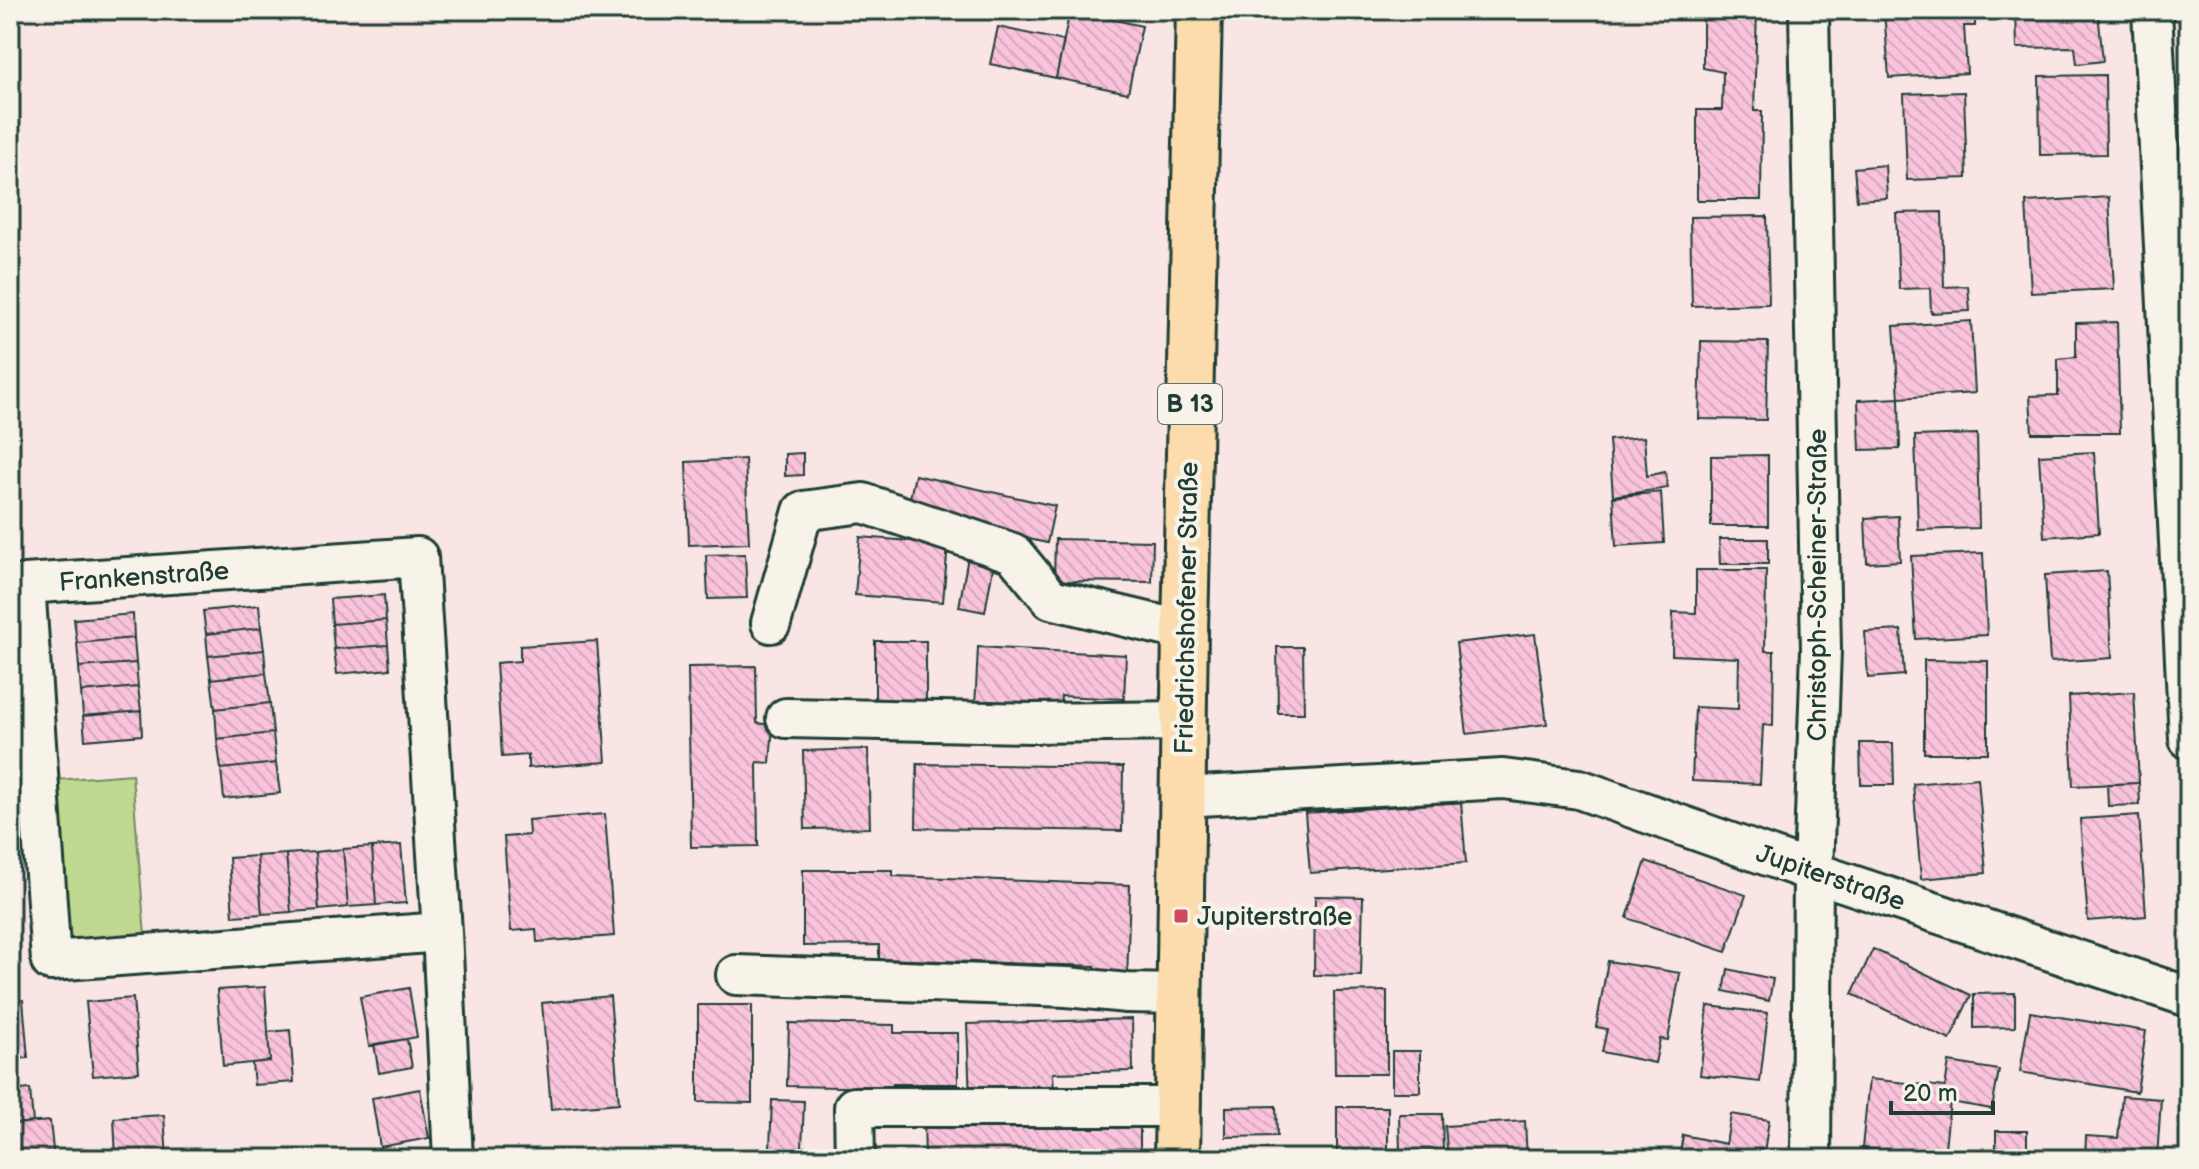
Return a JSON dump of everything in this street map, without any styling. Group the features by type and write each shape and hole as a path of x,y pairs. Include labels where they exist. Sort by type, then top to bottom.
{"main road":[{"name":"Friedrichshofener Straße","path":"1177,1159 1199,10"}],"street":[{"name":"Christoph-Scheiner-Straße","path":"1809,10 1821,650 1813,872 1811,1159"},
{"path":"2152,10 2178,338 2189,739"},
{"path":"771,623 803,511 863,503 1013,553 1051,599 1185,631"},
{"name":"Frankenstraße","path":"442,932 51,961 25,584 418,557 442,932 453,1159"},
{"path":"786,718 1033,723 1183,721"},
{"name":"Jupiterstraße","path":"1182,797 1503,779 1579,789 1813,872 2189,997"},
{"path":"736,975 1179,994"},
{"path":"855,1159 854,1107 1178,1107"}],"green space":[{"path":"132,774 145,936 66,942 56,780"}],"building":[{"path":"1070,10 1142,26 1128,93 1056,78"},
{"path":"1703,10 1757,10 1754,111 1762,111 1761,200 1697,200 1697,110 1722,110 1723,72 1703,68"},
{"path":"1884,10 1975,10 1975,26 1964,26 1967,73 1889,78"},
{"path":"2016,10 2075,10 2075,14 2098,12 2103,61 2077,64 2075,47 2017,48"},
{"path":"998,27 1064,41 1056,78 990,64"},
{"path":"2105,75 2106,154 2040,155 2039,76"},
{"path":"1964,92 1967,178 1907,180 1904,94"},
{"path":"1885,165 1887,198 1857,200 1854,168"},
{"path":"2109,197 2114,289 2031,293 2026,202"},
{"path":"1942,212 1944,287 1968,286 1970,311 1931,313 1930,288 1899,289 1896,213"},
{"path":"1767,216 1769,304 1692,306 1690,217"},
{"path":"1971,321 1975,393 1899,398 1894,326"},
{"path":"2117,322 2120,433 2032,433 2030,396 2058,395 2058,359 2076,357 2076,323"},
{"path":"1701,341 1768,342 1766,420 1699,419"},
{"path":"1899,398 1900,449 1860,450 1858,400"},
{"path":"1977,434 1979,528 1918,530 1915,436"},
{"path":"1644,437 1647,476 1665,472 1668,488 1613,496 1609,440"},
{"path":"2094,452 2099,533 2044,537 2039,455"},
{"path":"803,453 803,475 785,476 785,454"},
{"path":"1768,455 1768,526 1711,526 1711,456"},
{"path":"745,459 749,543 689,545 686,462"},
{"path":"915,475 1055,506 1047,543 907,512"},
{"path":"1661,492 1664,543 1616,546 1613,497"},
{"path":"1898,516 1900,561 1867,563 1865,518"},
{"path":"860,537 948,544 943,602 855,595"},
{"path":"1055,539 1153,541 1152,582 1054,581"},
{"path":"1719,539 1768,539 1768,564 1720,564"},
{"path":"969,551 995,556 985,612 959,607"},
{"path":"1983,553 1987,635 1916,639 1911,556"},
{"path":"745,554 747,598 708,599 706,555"},
{"path":"1696,570 1766,570 1765,651 1774,651 1773,726 1763,725 1760,784 1692,781 1695,707 1738,709 1739,658 1672,655 1673,612 1696,613"},
{"path":"2107,571 2112,658 2050,662 2045,575"},
{"path":"384,595 386,620 332,624 330,599"},
{"path":"259,605 261,628 206,634 203,611"},
{"path":"133,614 134,638 77,643 74,619"},
{"path":"386,620 388,645 334,649 332,624"},
{"path":"261,628 264,650 208,656 206,634"},
{"path":"1901,630 1904,675 1868,678 1865,632"},
{"path":"1535,634 1547,724 1467,734 1456,643"},
{"path":"134,638 136,663 79,667 77,643"},
{"path":"597,641 606,762 528,768 528,755 502,757 496,663 520,661 520,646"},
{"path":"875,641 926,641 926,718 875,718"},
{"path":"388,645 390,669 337,674 334,649"},
{"path":"978,647 1126,655 1124,699 1061,696 1060,713 975,708"},
{"path":"1277,647 1303,647 1304,713 1278,713"},
{"path":"264,650 266,673 211,679 208,656"},
{"path":"1924,660 1988,661 1988,753 1924,753"},
{"path":"136,663 138,687 81,692 79,667"},
{"path":"756,666 757,723 773,725 770,763 757,762 758,846 691,847 688,667"},
{"path":"266,673 270,703 215,709 211,679"},
{"path":"138,687 141,711 83,716 81,692"},
{"path":"2134,692 2139,783 2073,786 2069,696"},
{"path":"270,703 273,733 217,739 215,709"},
{"path":"141,711 142,735 85,740 83,716"},
{"path":"273,733 276,763 221,769 217,739"},
{"path":"1860,743 1893,743 1894,785 1861,785"},
{"path":"868,749 870,828 805,829 803,751"},
{"path":"276,763 280,793 224,799 221,769"},
{"path":"917,764 1123,767 1122,831 916,828"},
{"path":"1978,778 1986,873 1921,879 1913,784"},
{"path":"2139,783 2140,805 2108,806 2107,784"},
{"path":"1461,802 1466,863 1310,873 1305,813"},
{"path":"605,814 614,936 537,942 536,929 511,931 504,837 529,835 528,820"},
{"path":"2139,815 2146,916 2088,921 2080,819"},
{"path":"401,845 406,903 376,905 372,847"},
{"path":"372,847 376,905 348,907 343,849"},
{"path":"343,849 348,907 319,910 315,852"},
{"path":"315,852 319,910 291,912 286,854"},
{"path":"286,854 291,912 262,914 257,856"},
{"path":"257,856 262,914 233,916 229,858"},
{"path":"1646,861 1746,895 1726,952 1627,918"},
{"path":"10,864 14,938 10,938"},
{"path":"803,870 893,870 893,876 1130,885 1127,983 1095,981 1095,966 879,959 879,945 803,946"},
{"path":"1315,896 1363,897 1361,976 1314,975"},
{"path":"1873,949 1971,995 1950,1040 1852,994"},
{"path":"10,955 14,955 17,993 10,994"},
{"path":"1608,961 1680,973 1668,1040 1660,1039 1655,1063 1602,1052 1607,1029 1596,1027"},
{"path":"1728,969 1773,979 1769,1001 1724,991"},
{"path":"265,987 270,1061 223,1066 217,990"},
{"path":"409,988 417,1037 369,1046 360,997"},
{"path":"1387,991 1387,1074 1335,1074 1334,992"},
{"path":"2015,993 2015,1027 1974,1028 1974,994"},
{"path":"610,996 619,1103 551,1109 542,1003"},
{"path":"133,998 139,1072 93,1076 86,1002"},
{"path":"23,1000 28,1058 10,1059 10,1001"},
{"path":"698,1005 752,1005 752,1103 698,1102"},
{"path":"1708,1006 1768,1013 1760,1082 1700,1075"},
{"path":"2030,1012 2146,1031 2137,1092 2020,1072"},
{"path":"1132,1019 1133,1071 1053,1073 1054,1093 970,1098 967,1024"},
{"path":"789,1023 894,1025 894,1033 958,1033 958,1084 893,1084 893,1088 787,1086"},
{"path":"290,1030 294,1082 254,1085 252,1063 270,1061 268,1032"},
{"path":"407,1039 412,1067 379,1073 374,1044"},
{"path":"1392,1051 1420,1051 1420,1092 1392,1092"},
{"path":"1949,1062 1999,1070 1992,1109 1950,1102 1944,1157 1862,1148 1869,1079 1945,1087"},
{"path":"30,1089 33,1123 10,1124 10,1091"},
{"path":"420,1089 429,1138 380,1147 372,1098"},
{"path":"2122,1096 2161,1099 2157,1159 2085,1159 2086,1136 2118,1138"},
{"path":"772,1100 804,1101 802,1147 809,1147 810,1159 752,1159 752,1149 770,1148"},
{"path":"1276,1106 1277,1136 1226,1137 1226,1107"},
{"path":"1337,1107 1388,1107 1388,1159 1337,1159"},
{"path":"1399,1114 1442,1114 1443,1151 1400,1152"},
{"path":"1731,1114 1769,1120 1763,1159 1679,1159 1683,1135 1726,1144"},
{"path":"164,1115 167,1159 116,1159 114,1118"},
{"path":"924,1120 1140,1121 1140,1159 925,1159"},
{"path":"50,1121 54,1159 10,1159 10,1124"},
{"path":"1525,1121 1527,1159 1448,1159 1445,1126"},
{"path":"1996,1131 2027,1131 2027,1159 1996,1159"}],"place":[{"name":"Jupiterstraße","path":"1181,916"}]}
